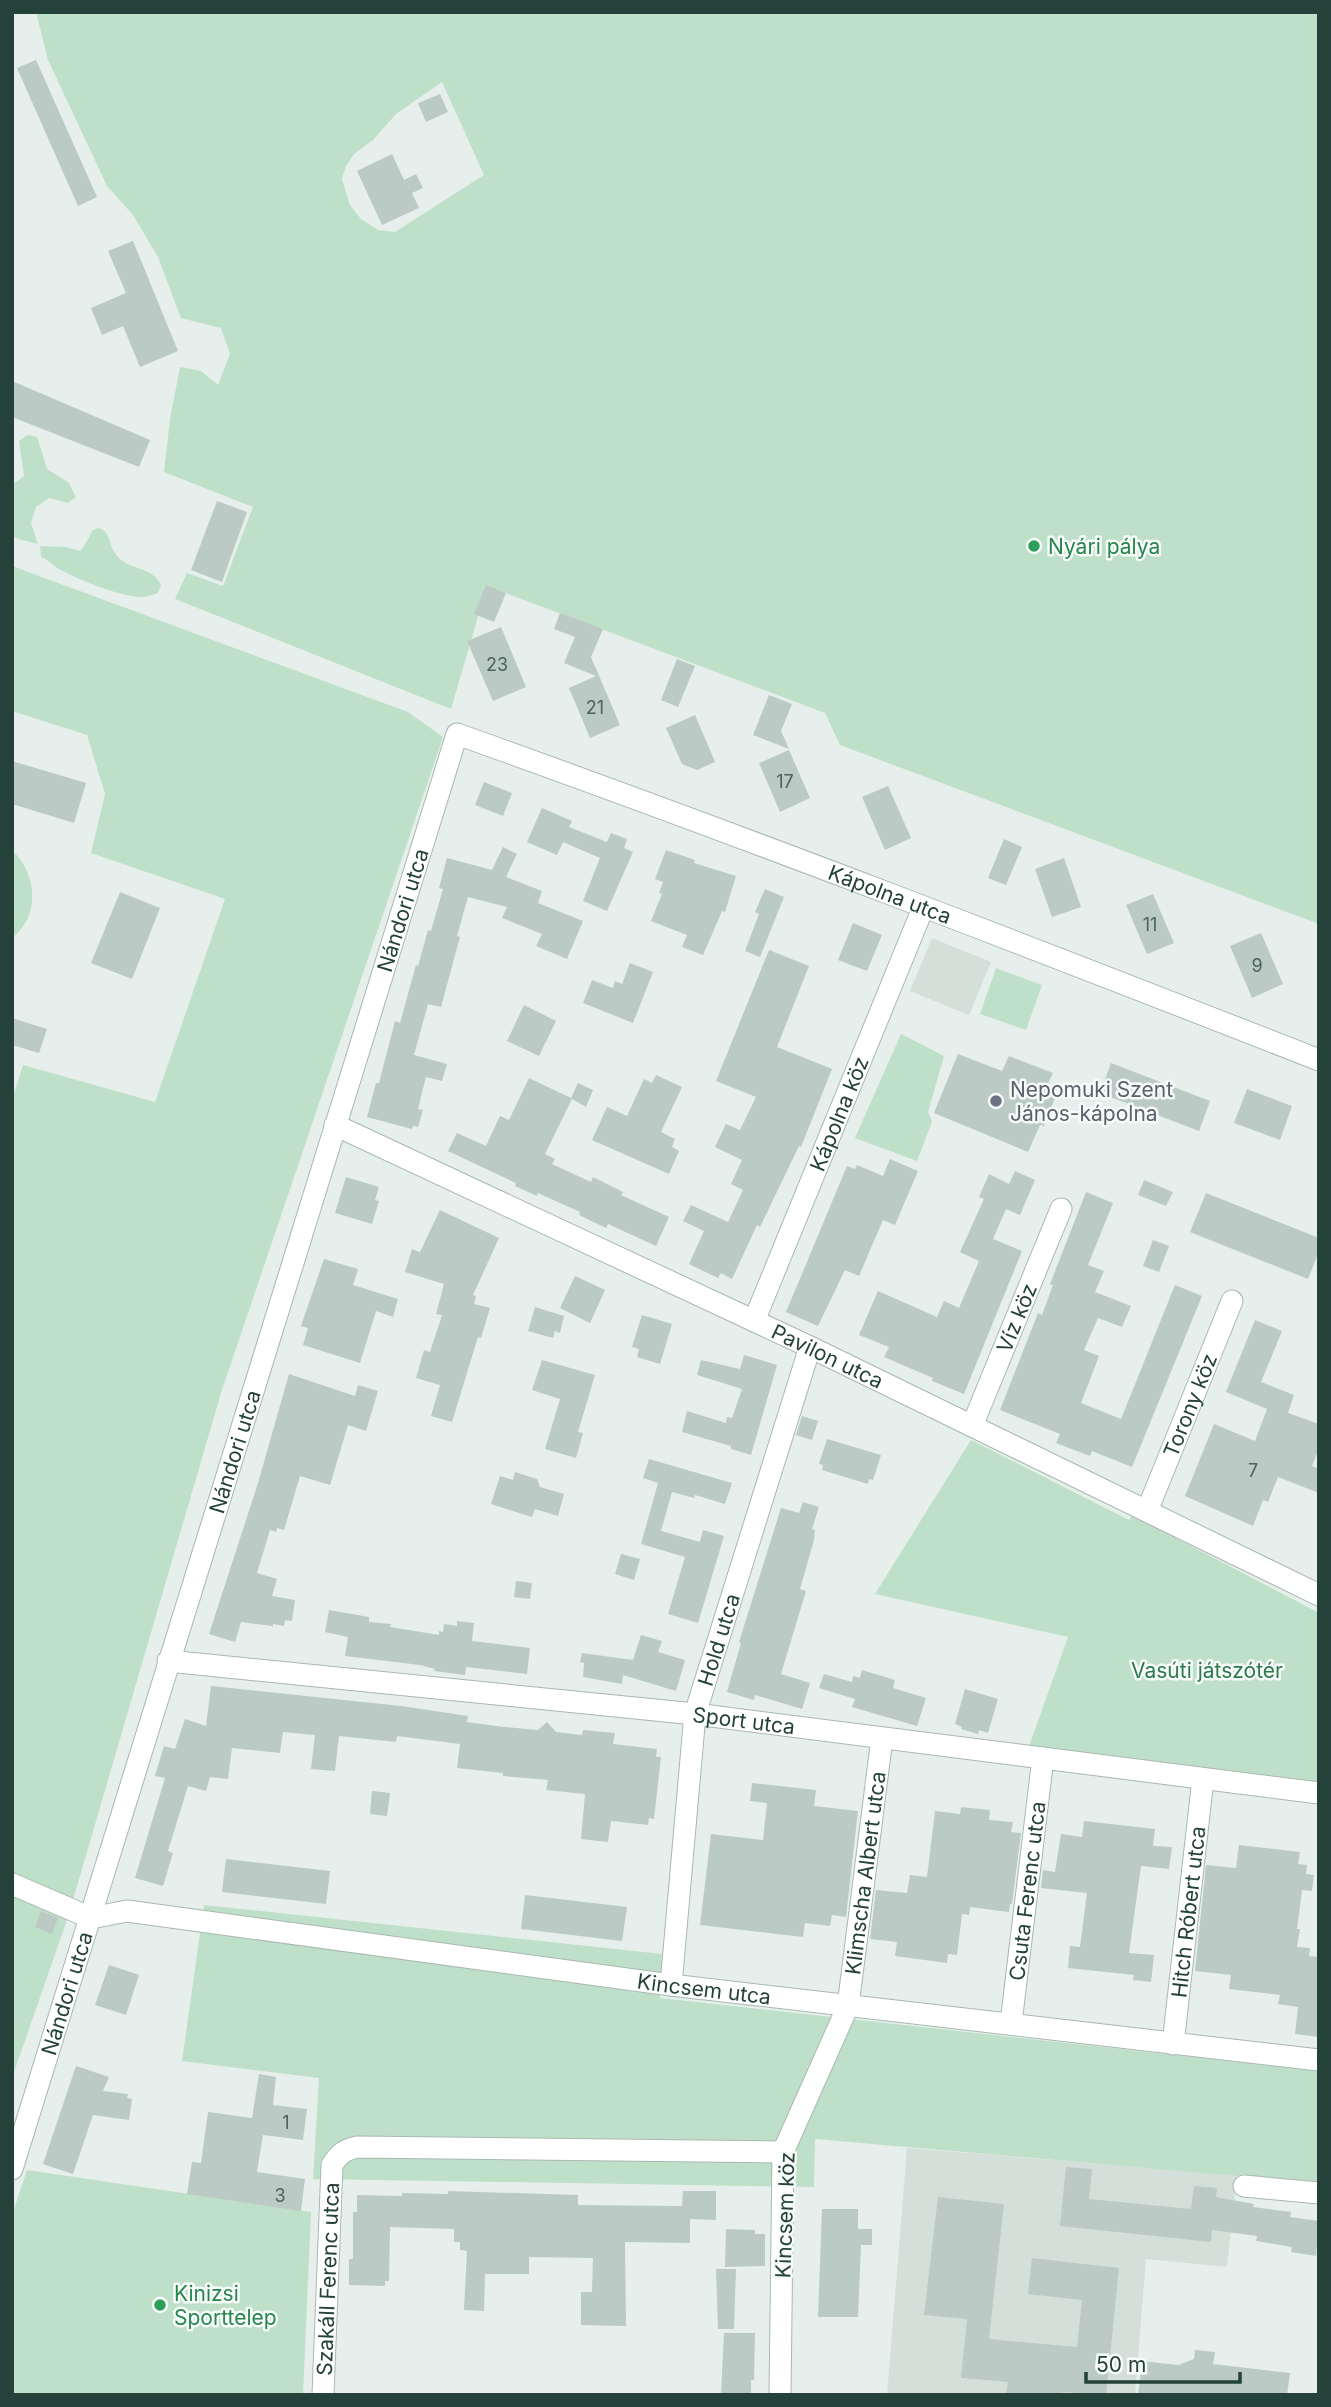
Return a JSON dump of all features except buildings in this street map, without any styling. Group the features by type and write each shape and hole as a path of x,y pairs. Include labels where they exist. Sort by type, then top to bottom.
{"street":[{"name":"Kápolna utca","path":"457,734 586,780 1319,1060"},
{"name":"Nándori utca","path":"12,2169 457,734"},
{"name":"Kápolna köz","path":"754,1321 923,908"},
{"name":"Pavilon utca","path":"335,1125 810,1347 1319,1595"},
{"name":"Víz köz","path":"972,1426 1060,1209"},
{"name":"Torony köz","path":"1147,1511 1232,1301"},
{"name":"Hold utca","path":"671,1985 695,1714 810,1347"},
{"name":"Sport utca","path":"168,1661 695,1714 1319,1793"},
{"name":"Klimscha Albert utca","path":"848,2006 882,1738"},
{"name":"Csuta Ferenc utca","path":"1011,2024 1044,1758"},
{"name":"Hitch Róbert utca","path":"1172,2043 1203,1779"},
{"path":"12,1884 91,1918"},
{"name":"Kincsem utca","path":"91,1918 127,1911 671,1985 1319,2060"},
{"name":"Kincsem köz","path":"780,2395 783,2152 848,2006"},
{"name":"Szakáll Ferenc utca","path":"323,2395 332,2165 339,2155 357,2147 783,2152"},
{"path":"1244,2186 1319,2193"}],"shaded area":[{"path":"932,938 991,962 969,1015 910,991"},
{"path":"907,2148 1237,2175 1227,2267 1146,2259 1135,2395 887,2395"}],"green space":[{"name":"Nyári pálya","path":"36,12 1319,12 1319,924 840,745 825,713 487,586 451,709 175,599 187,573 223,586 253,507 164,472 180,367 201,371 218,385 230,354 221,328 181,318 158,257 133,215 107,186 48,60","holes":["442,82 484,175 395,232 378,230 361,219 350,205 342,179 354,154 373,140 396,114"]},
{"path":"27,435 37,437 47,469 69,483 76,497 68,503 49,498 36,507 31,523 38,544 12,535 12,485 24,476 19,441"},
{"path":"98,528 106,533 119,558 157,579 161,585 158,593 140,597 107,590 59,569 41,557 40,546 81,551 93,530"},
{"path":"12,566 408,712 443,737 221,1393 68,1917 12,2078 12,1100 23,1065 155,1102 225,899 91,853 105,794 87,735 12,711"},
{"path":"12,850 27,871 32,894 28,918 12,938"},
{"path":"996,968 1042,985 1026,1030 980,1014"},
{"path":"901,1034 944,1056 928,1112 932,1122 917,1161 855,1138"},
{"name":"Vasúti játszótér","path":"971,1440 1129,1520 1132,1515 1319,1613 1319,1784 1028,1749 1068,1637 875,1594"},
{"path":"204,1905 662,1954 660,1998 1319,2071 1319,2183 815,2139 814,2187 313,2179 319,2078 182,2061"},
{"name":"Kinizsi Sporttelep","path":"27,2170 311,2212 303,2395 12,2395 12,2215"}],"place":[{"name":"Nyári pálya","path":"1034,546"},
{"name":"Nepomuki Szent János-kápolna","path":"996,1101"},
{"name":"Kinizsi Sporttelep","path":"160,2305"}]}
